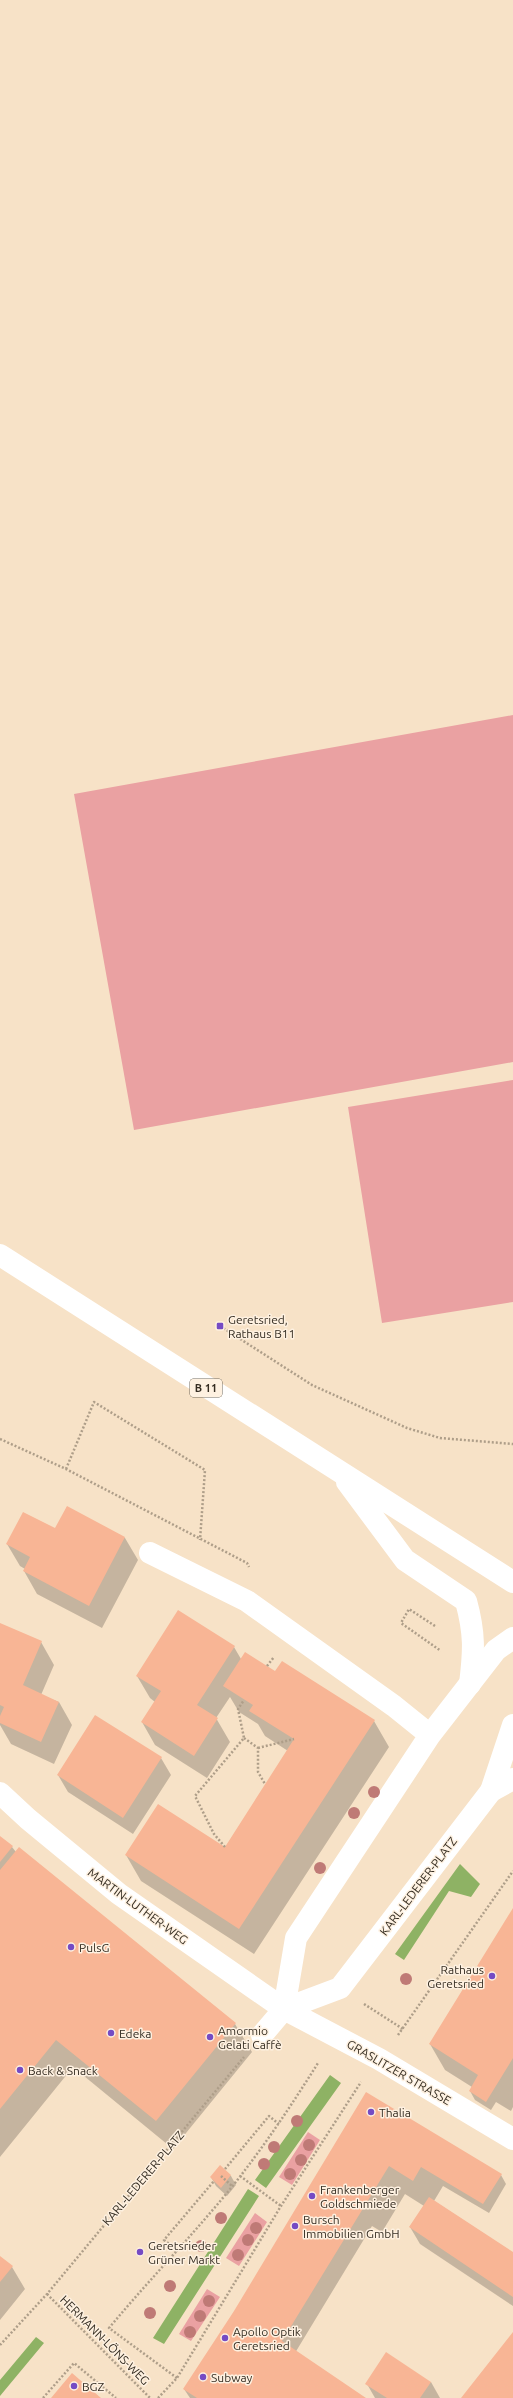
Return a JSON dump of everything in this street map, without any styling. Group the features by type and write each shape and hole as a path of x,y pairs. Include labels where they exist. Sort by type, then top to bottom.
{"street":[{"name":"B 11","path":"0,1254 513,1582"},
{"path":"338,1470 405,1560 466,1601 473,1626 474,1647 470,1684"},
{"path":"150,1553 247,1600 394,1706 430,1735"},
{"path":"284,2009 296,1938 430,1735 496,1650 513,1638"},
{"name":"KARL-LEDERER-PLATZ","path":"262,2035 284,2009 340,1988 491,1791 513,1725"},
{"path":"491,1791 513,1778"},
{"name":"MARTIN-LUTHER-WEG","path":"0,1793 28,1819 119,1894 284,2009"},
{"name":"GRASLITZER STRASSE","path":"284,2009 379,2059 513,2139"}],"path":[{"path":"220,1326 312,1385 407,1428 440,1438 513,1444"},
{"path":"0,1439 66,1469 94,1402 205,1470 200,1540"},
{"path":"435,1626 409,1609 401,1623 440,1649 441,1654"},
{"path":"244,1700 238,1709 244,1738 258,1748 294,1740"},
{"path":"225,1846 214,1834 196,1796 244,1738"},
{"path":"258,1748 258,1772 266,1784"},
{"path":"403,2029 513,1871"},
{"name":"KARL-LEDERER-PLATZ","path":"0,2345 46,2294 262,2035"},
{"path":"177,2378 109,2328 153,2276 178,2251 240,2176 279,2124 318,2063"},
{"path":"158,2398 177,2378 281,2206 357,2087"},
{"path":"225,2170 269,2116 279,2124"},
{"path":"220,2176 232,2186"},
{"path":"240,2176 281,2206"},
{"path":"178,2251 164,2240 214,2182"},
{"name":"HERMANN-LÖNS-WEG","path":"46,2294 150,2398"},
{"path":"43,2398 74,2363 116,2398"}],"shaded area":[{"path":"513,715 513,1062 134,1130 74,794"},
{"path":"513,1080 513,1302 382,1323 348,1107"},
{"path":"460,1864 480,1884 471,1897 449,1891 404,1960 395,1954"},
{"path":"330,2075 341,2083 266,2188 255,2180"},
{"path":"308,2132 320,2140 292,2185 279,2177"},
{"path":"248,2189 259,2196 164,2344 153,2338"},
{"path":"255,2213 267,2222 239,2266 226,2258"},
{"path":"207,2289 220,2297 191,2341 179,2334"},
{"path":"36,2337 44,2343 0,2396 0,2380"}],"building":[{"path":"67,1506 125,1537 89,1606 23,1571 30,1557 6,1544 23,1512 55,1528"},
{"path":"178,1610 235,1646 197,1705 218,1718 194,1756 141,1722 161,1691 136,1676"},
{"path":"0,1623 42,1641 23,1685 59,1702 41,1742 0,1723 0,1716 4,1707 0,1705"},
{"path":"245,1652 275,1671 282,1661 375,1720 239,1929 125,1855 158,1804 225,1847 294,1739 249,1711 253,1705 223,1686"},
{"path":"95,1715 162,1757 123,1818 57,1775"},
{"path":"0,1836 13,1846 0,1862"},
{"name":"PulsG","path":"19,1847 236,2023 156,2121 56,2040 0,2109 0,1870"},
{"name":"Rathaus Geretsried","path":"513,1908 513,2058 486,2102 469,2091 478,2075 429,2044"},
{"path":"366,2092 502,2174 483,2204 421,2167 413,2181 389,2166 282,2341 366,2398 197,2398 183,2389 234,2311"},
{"path":"220,2165 231,2175 221,2188 210,2177"},
{"path":"429,2197 513,2252 513,2297 409,2227"},
{"path":"0,2256 13,2266 0,2282"},
{"path":"513,2332 513,2398 461,2398"},
{"path":"386,2352 431,2382 420,2398 387,2398 365,2384"},
{"name":"BGZ","path":"72,2373 101,2398 51,2398"}],"place":[{"name":"Geretsried, Rathaus B11","path":"220,1326"},
{"name":"PulsG","path":"71,1947"},
{"name":"Rathaus Geretsried","path":"492,1976"},
{"name":"Edeka","path":"111,2033"},
{"name":"Amormio Gelati Caffè","path":"210,2037"},
{"name":"Back & Snack","path":"20,2070"},
{"name":"Thalia","path":"371,2112"},
{"name":"Frankenberger Goldschmiede","path":"312,2196"},
{"name":"Bursch Immobilien GmbH","path":"295,2226"},
{"name":"Geretsrieder Grüner Markt","path":"140,2252"},
{"name":"Apollo Optik Geretsried","path":"225,2338"},
{"name":"Subway","path":"203,2377"},
{"name":"BGZ","path":"74,2386"}]}
